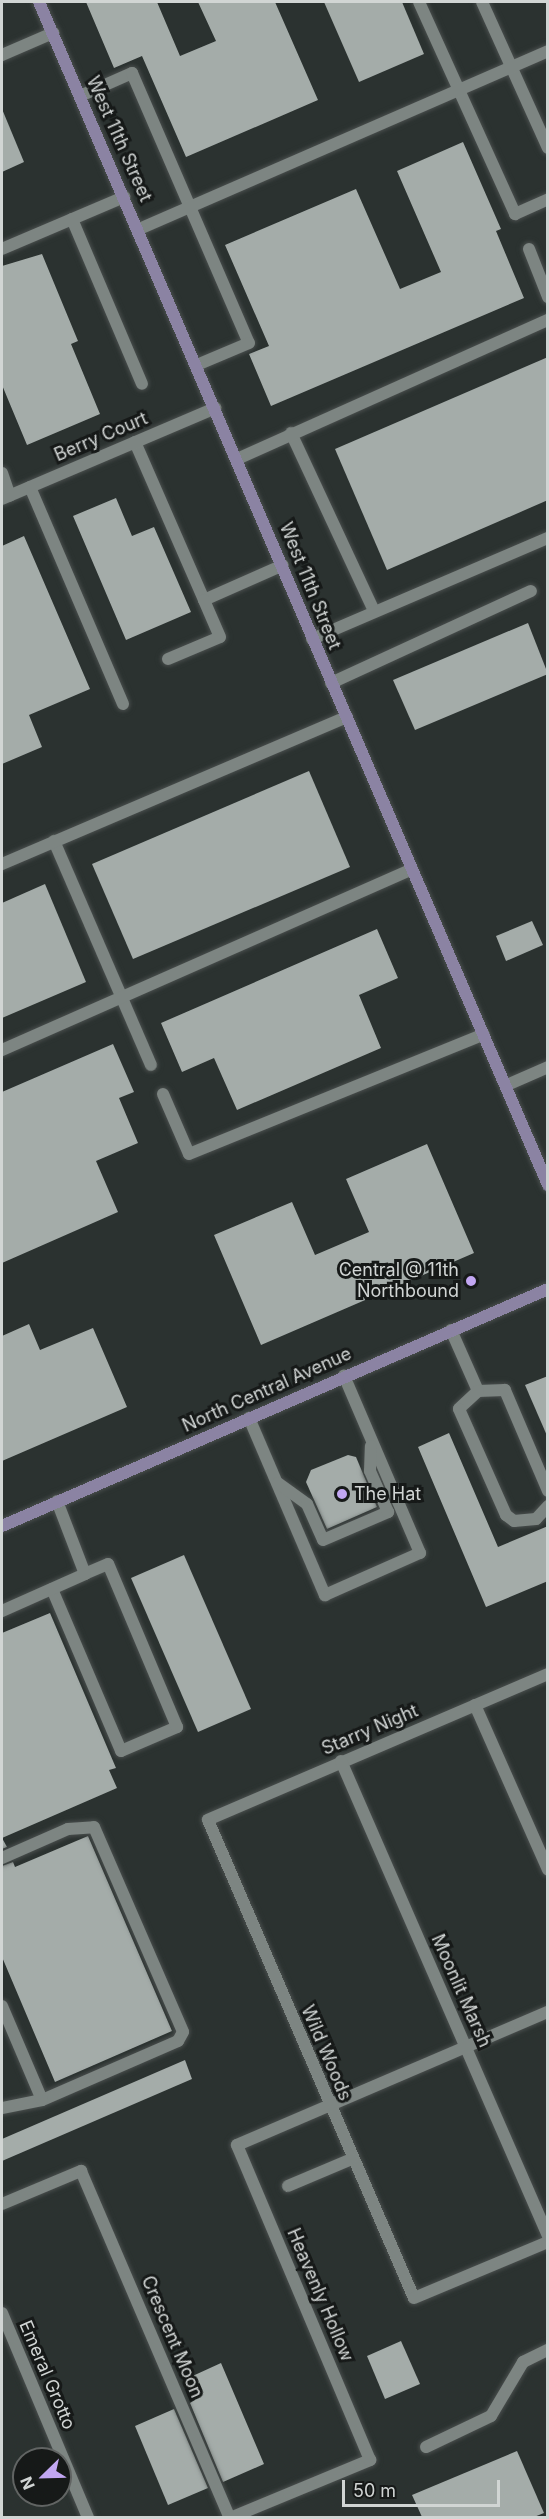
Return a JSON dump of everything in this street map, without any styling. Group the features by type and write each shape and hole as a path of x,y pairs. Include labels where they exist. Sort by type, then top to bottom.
{"street":[{"name":"West 11th Street","path":"39,2 139,229 283,565 312,639 507,1085 548,1185"},
{"path":"419,2 515,214 548,199"},
{"path":"482,2 548,148"},
{"path":"2,55 52,33"},
{"path":"139,229 548,51"},
{"path":"80,96 132,73 249,342 197,364"},
{"path":"2,249 124,196"},
{"path":"72,219 142,384"},
{"path":"529,249 548,297"},
{"path":"237,459 548,320"},
{"name":"Berry Court","path":"6,498 215,408"},
{"path":"291,433 374,611"},
{"path":"135,442 220,637 168,659"},
{"path":"2,473 6,498"},
{"path":"30,487 123,704"},
{"path":"312,639 548,538"},
{"path":"204,600 283,565"},
{"path":"331,683 531,591"},
{"path":"2,864 347,717"},
{"path":"54,842 123,996 151,1065"},
{"path":"2,1050 412,869"},
{"path":"163,1094 189,1154 484,1034"},
{"path":"507,1085 548,1067"},
{"name":"North Central Avenue","path":"2,1526 451,1329 548,1289"},
{"path":"451,1329 478,1391"},
{"path":"249,1418 325,1595 420,1553 344,1377"},
{"path":"548,1491 505,1390 478,1391 459,1409 506,1515 514,1521 536,1519 548,1506"},
{"path":"277,1482 307,1504 323,1540 388,1512 370,1471 372,1441"},
{"path":"57,1502 85,1574"},
{"path":"2,1611 108,1564 177,1727 121,1751 52,1589"},
{"name":"Starry Night","path":"208,1820 548,1674"},
{"path":"475,1705 548,1870"},
{"name":"Moonlit Marsh","path":"341,1761 548,2236"},
{"name":"Wild Woods","path":"208,1820 352,2159 414,2298 548,2242"},
{"path":"2,1858 68,1829 94,1827 183,2032 178,2041 42,2100 2,2108"},
{"path":"2,2006 42,2100"},
{"path":"329,2104 548,2012"},
{"name":"Heavenly Hollow","path":"230,2517 370,2460 237,2145 329,2104"},
{"path":"288,2186 352,2159"},
{"name":"Crescent Moon","path":"2,2204 81,2171 230,2517"},
{"name":"Emeral Grotto","path":"2,2313 88,2517"},
{"path":"426,2447 491,2416 523,2362 548,2350"}],"building":[{"path":"86,2 157,2 180,56 216,41 198,2 275,2 318,100 186,157 142,56 114,68"},
{"path":"324,2 402,2 424,54 359,82"},
{"path":"2,109 24,162 2,172"},
{"path":"463,142 501,229 496,231 524,298 271,406 249,354 269,346 225,245 356,189 400,289 441,272 397,171"},
{"path":"42,254 78,341 71,344 100,414 27,445 2,385 2,266"},
{"path":"548,357 548,500 387,570 335,449"},
{"path":"116,498 132,536 154,527 191,612 126,640 73,516"},
{"path":"24,536 90,689 29,715 42,747 2,764 2,546"},
{"path":"528,623 548,674 415,730 393,680"},
{"path":"309,771 350,867 133,959 92,864"},
{"path":"45,884 86,982 2,1018 2,903"},
{"path":"532,921 543,945 506,961 496,936"},
{"path":"377,929 398,978 359,995 381,1048 237,1110 214,1058 182,1072 161,1023"},
{"path":"113,1044 134,1092 119,1098 138,1143 96,1161 118,1212 2,1263 2,1092"},
{"path":"427,1144 474,1253 261,1345 214,1235 292,1202 315,1255 369,1232 346,1179"},
{"path":"29,1324 40,1350 93,1328 127,1407 2,1461 2,1336"},
{"path":"548,1376 548,1438 525,1385"},
{"path":"449,1433 498,1547 548,1526 548,1581 486,1607 418,1447"},
{"name":"The Hat","path":"348,1455 356,1457 377,1507 327,1529 306,1482 311,1470"},
{"path":"184,1555 251,1709 198,1732 131,1578"},
{"path":"50,1613 116,1768 109,1770 117,1788 2,1838 2,1633"},
{"path":"88,1836 172,2031 55,2082 2,1957 2,1866 13,1862 15,1867"},
{"path":"2,1838 7,1847 2,1849"},
{"path":"185,2060 192,2079 2,2161 2,2139"},
{"path":"401,2341 420,2384 385,2399 367,2356"},
{"path":"221,2363 264,2464 223,2482 190,2403 195,2400 186,2379"},
{"path":"174,2409 208,2488 168,2505 135,2426"},
{"path":"517,2451 544,2513 534,2517 422,2517 412,2495"}],"place":[{"name":"Central @ 11th Northbound","path":"471,1281"},
{"name":"The Hat","path":"342,1494"}]}
